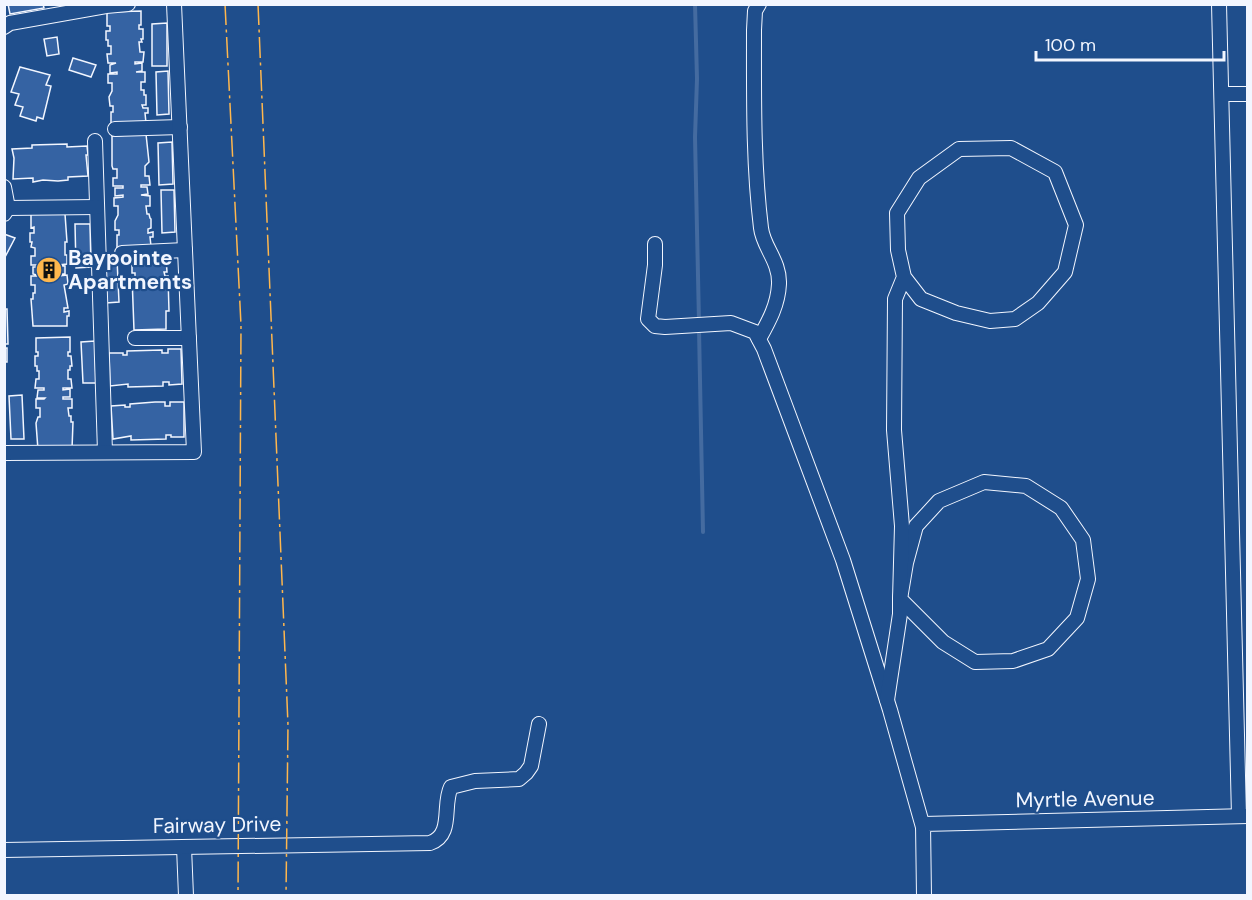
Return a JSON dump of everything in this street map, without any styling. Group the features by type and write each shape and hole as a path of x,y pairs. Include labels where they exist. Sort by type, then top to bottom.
{"street":[{"path":"4,27 10,23 128,4"},
{"path":"4,453 194,452 174,4"},
{"path":"759,4 754,11 753,30 755,150 761,231 775,260 779,281 777,304 759,339"},
{"path":"1219,4 1243,751 1243,816"},
{"path":"1222,94 1248,94"},
{"path":"115,129 180,128"},
{"path":"95,141 105,452"},
{"path":"887,700 900,614 902,526 894,430 895,299 904,277 898,250 897,213 920,178 959,149 1011,148 1055,172 1076,225 1065,272 1038,303 1015,319 990,321 956,313 921,299 904,277"},
{"path":"4,187 6,211 97,207"},
{"path":"655,244 655,265 648,319 655,326 731,323 755,332 759,339 843,560 887,700 923,825 924,896"},
{"path":"122,253 185,250"},
{"path":"135,338 189,338"},
{"path":"984,482 1026,486 1061,507 1083,540 1088,579 1077,618 1048,649 1013,661 975,662 943,642 900,599 906,563 916,526 939,501 984,482"},
{"name":"Fairway Drive","path":"4,850 430,843 438,841 444,832 447,794 451,786 475,780 519,779 526,773 531,766 535,751 539,724"},
{"name":"Myrtle Avenue","path":"923,825 1243,816"},
{"path":"184,847 186,896"}],"building":[{"path":"8,4 43,4 44,8 10,14"},
{"path":"141,11 139,29 143,29 143,39 139,42 140,52 144,52 143,62 135,62 135,64 142,63 142,71 136,72 145,72 145,82 141,82 141,90 144,90 144,95 146,95 146,105 142,105 143,108 148,108 148,113 145,113 146,123 111,125 113,106 110,106 109,97 112,83 108,83 108,74 117,74 117,72 110,73 110,65 116,63 108,63 107,54 111,54 111,46 108,46 108,40 106,40 106,31 110,31 110,26 107,26 107,12"},
{"path":"167,23 167,66 152,66 152,24"},
{"path":"57,37 59,54 47,56 44,39"},
{"path":"73,58 96,65 91,77 69,70"},
{"path":"20,67 50,75 46,85 51,86 43,119 37,117 36,121 20,116 23,107 15,105 19,94 11,92"},
{"path":"168,71 169,114 157,115 156,72"},
{"path":"146,134 149,162 145,166 145,176 149,176 150,185 141,185 141,187 147,187 148,194 141,195 150,196 150,206 146,206 147,214 151,219 151,228 148,229 148,233 153,232 153,237 150,237 151,246 117,248 119,230 115,230 115,221 118,206 114,206 114,198 123,197 123,195 115,196 115,188 123,188 123,186 113,186 113,178 117,178 117,169 113,169 112,166 112,136"},
{"path":"172,142 173,184 159,185 158,143"},
{"path":"67,144 67,147 87,146 88,176 68,177 68,180 33,182 33,178 13,179 12,149 32,148 32,145"},
{"path":"161,190 174,190 175,232 162,233"},
{"name":"Baypointe Apartments","path":"31,214 65,214 67,264 59,265 65,266 65,274 58,276 67,275 68,284 64,285 68,308 64,308 64,312 69,311 67,326 33,326 31,299 35,293 35,285 31,285 31,276 40,276 33,274 33,267 40,267 40,265 31,265 31,256 35,256 35,248 31,247 32,242 30,242 30,233 34,233 34,227 31,228"},
{"path":"75,224 90,224 91,267 76,268"},
{"path":"4,234 15,238 4,259"},
{"path":"166,258 167,272 164,272 165,276 168,276 169,311 166,311 166,329 134,330 132,277 135,277 135,273 132,273 132,259"},
{"path":"117,259 119,302 106,303 105,260"},
{"path":"4,309 7,309 8,344 5,344 5,348 7,348 7,362 4,362"},
{"path":"70,337 68,356 71,356 72,366 68,370 68,379 71,379 72,388 63,388 63,390 70,389 70,397 63,397 63,399 72,399 72,408 68,408 71,422 73,422 72,449 38,450 36,423 40,417 40,408 36,408 36,399 45,398 37,398 38,390 44,390 44,388 35,388 36,379 39,379 39,371 35,366 35,356 38,356 36,338"},
{"path":"95,341 96,383 83,383 81,342"},
{"path":"168,349 181,349 182,384 169,385 169,382 163,382 163,386 128,387 128,384 110,386 109,353 127,355 127,351 162,350 162,353 168,353"},
{"path":"22,395 24,439 11,439 9,396"},
{"path":"165,402 165,406 170,406 170,402 184,402 184,437 166,435 166,439 131,440 131,436 113,439 111,406 130,407 130,404"}],"waterway":[{"path":"695,4 699,322"},
{"path":"699,329 703,532"}],"power":[{"path":"225,4 241,325 238,896"},
{"path":"258,4 288,725 286,896"}],"place":[{"name":"Baypointe Apartments","path":"49,270"}]}
